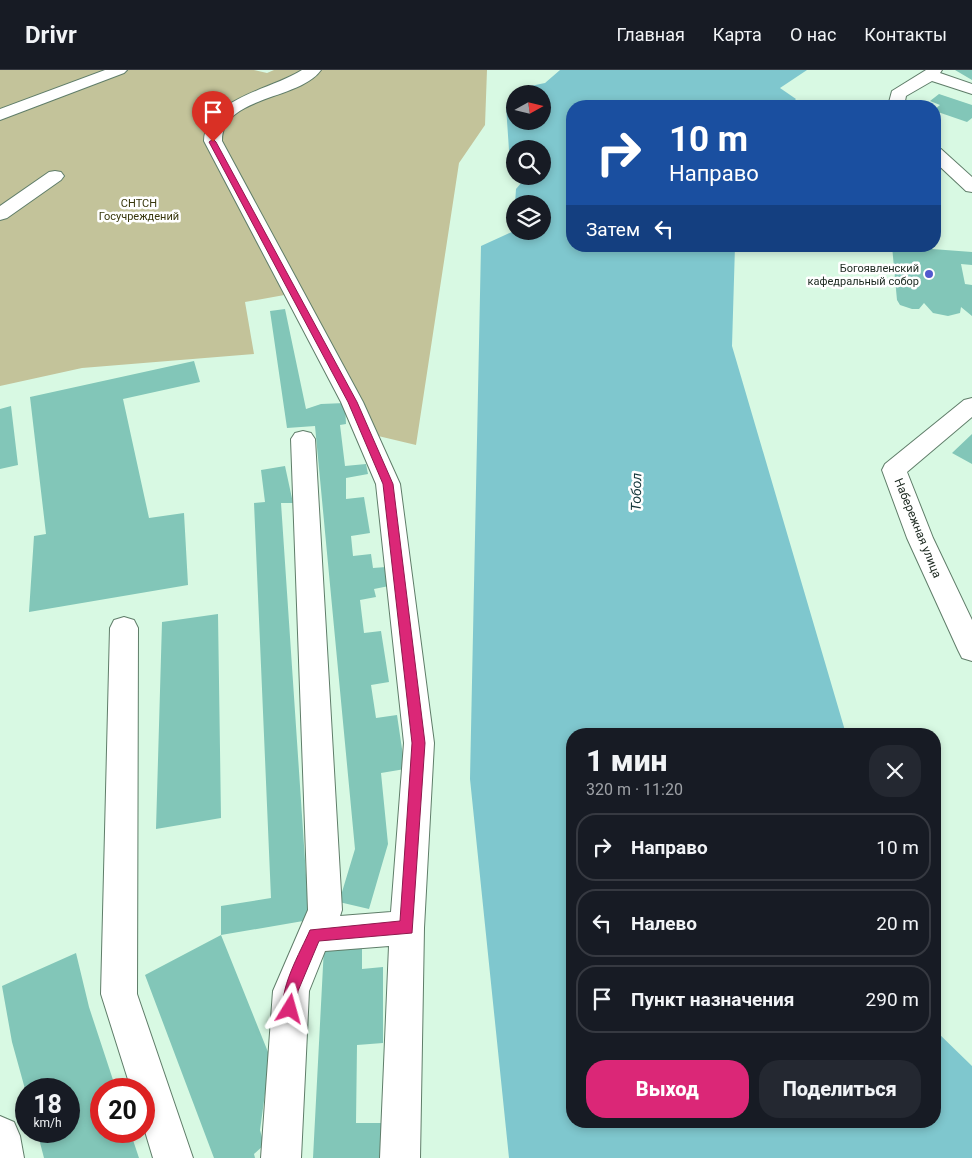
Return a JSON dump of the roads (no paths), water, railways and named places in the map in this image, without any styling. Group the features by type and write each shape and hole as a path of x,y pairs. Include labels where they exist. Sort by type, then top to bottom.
{"street":[{"path":"0,115 119,70"},
{"path":"313,70 296,81 268,91 224,114 213,130 213,142 352,402 388,484 418,743 407,928 400,1158"},
{"path":"897,100 898,94 932,73 972,89"},
{"path":"941,159 972,187"},
{"path":"0,214 55,176"},
{"name":"Набережная улица","path":"972,405 894,470 920,538 972,650"},
{"path":"281,1158 291,990 325,910 302,440"},
{"path":"124,628 119,994 173,1158"},
{"path":"315,935 407,928"},
{"path":"0,1136 4,1158"}],"water":[{"name":"Тобол","path":"560,70 807,70 780,88 795,100 566,100 566,252 735,252 732,346 844,728 566,728 566,1128 941,1128 941,1036 972,1066 972,1158 509,1158 470,779 481,246 506,235 506,240 551,240 551,195 516,195 516,189 519,185 551,185 551,140 508,140 508,130 551,130 551,85 535,85 545,83"}],"place":[{"name":"Богоявленский кафедральный собор","path":"929,274"}],"park label":[{"name":"СНТСН Госучреждений","path":"139,209"}]}
